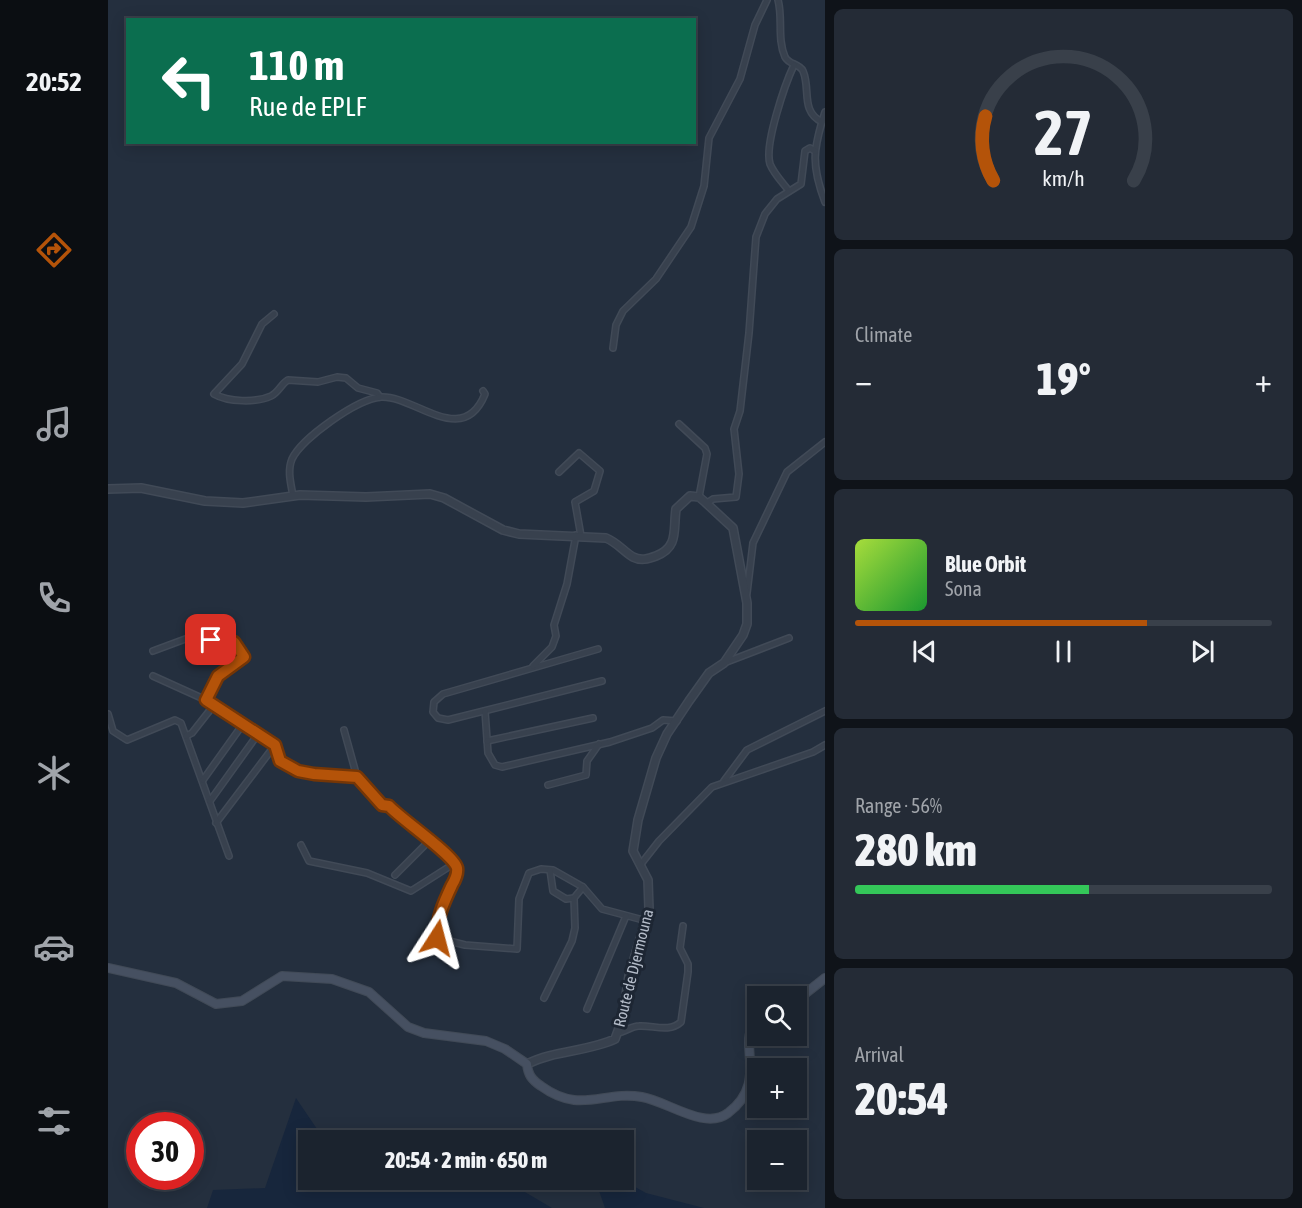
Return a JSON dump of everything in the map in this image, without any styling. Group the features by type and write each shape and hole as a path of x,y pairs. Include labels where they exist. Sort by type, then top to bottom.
{"main road":[{"path":"108,968 176,983 216,1004 242,1001 282,976 332,979 369,992 408,1027 424,1033 486,1041 505,1049 527,1064 528,1074 535,1082 558,1096 588,1101 641,1096 714,1119 730,1112 742,1100 750,1085 750,1046"},
{"path":"807,992 825,978"}],"street":[{"path":"613,348 616,325 623,311 656,279 691,228 704,186 709,138 740,79 755,25 767,0"},
{"path":"778,0 780,39 785,56 803,72 808,106 812,115 822,122"},
{"path":"789,191 773,170 769,158 779,104 794,65"},
{"path":"825,112 815,151 814,176 825,202"},
{"path":"710,506 707,503 713,499 736,497 738,489 738,447 734,429 740,411 750,333 756,237 765,214 777,199 801,184 805,151 810,148 815,151"},
{"path":"274,314 262,324 242,364 214,394 222,399 262,398 271,396 282,383 288,380 318,382 337,377 346,378 358,387 377,393 381,397"},
{"path":"293,496 289,469 293,457 327,424 367,400 381,397 392,398 421,411 450,419 469,414 479,408 485,394 483,391"},
{"path":"108,489 141,488 205,501 243,503 293,496 430,494 444,498 503,531 519,534 606,538 618,543 634,557 643,560 666,552 673,545 676,509 690,496 699,497 707,454 705,448 679,424"},
{"path":"746,597 753,543 787,472 825,442"},
{"path":"532,667 552,647 556,636 554,625 579,536 575,502 594,491 600,471 579,453 560,472"},
{"name":"Route de Djermouna","path":"527,1064 541,1057 604,1044 615,1039 622,1020 629,976 647,921 648,880 633,851 638,820 656,758 709,673 724,663 747,624 746,597 733,528 699,497"},
{"path":"153,651 188,638 234,642 244,657 218,676 206,700"},
{"path":"724,663 789,638"},
{"path":"598,649 443,694 434,702 433,712 438,718 448,720 602,681"},
{"path":"153,676 214,705 275,745 280,761 298,771 357,777"},
{"path":"186,735 192,733 214,705"},
{"path":"485,711 491,760 502,767 599,744 652,728 663,720 677,721"},
{"path":"723,782 747,750 825,711"},
{"path":"108,714 113,731 127,740 175,720 181,723 229,856"},
{"path":"488,741 593,717"},
{"path":"203,780 243,724"},
{"path":"344,730 357,777 382,805 389,806 402,820 455,863 456,878 441,910 436,927 437,938 499,949 516,949 519,899 529,873 541,869 550,870 584,886 602,909 647,921"},
{"path":"210,801 258,734"},
{"path":"548,785 586,775 587,761 599,744"},
{"path":"216,823 275,745"},
{"path":"641,864 659,841 712,787 813,752 825,745"},
{"path":"395,875 429,841"},
{"path":"301,845 309,861 367,873 411,891 455,863"},
{"path":"550,870 550,885 554,891 566,899 574,897 584,886"},
{"path":"544,998 572,941 574,897"},
{"path":"587,1009 626,916"},
{"path":"617,1033 635,1026 673,1027 681,1022 688,972 688,964 680,948 683,926"}],"water":[{"path":"296,1098 317,1129 330,1130 298,1130 298,1190 522,1190 552,1208 207,1208 213,1190 265,1188"},
{"path":"634,1186 646,1193 704,1208 605,1208 599,1190 634,1190"}],"route":[{"path":"211,640 234,642 244,657 218,676 206,700 275,745 280,761 298,771 357,777 382,805 389,806 402,820 447,854 455,863 456,878 441,910 436,927 437,938"}]}
